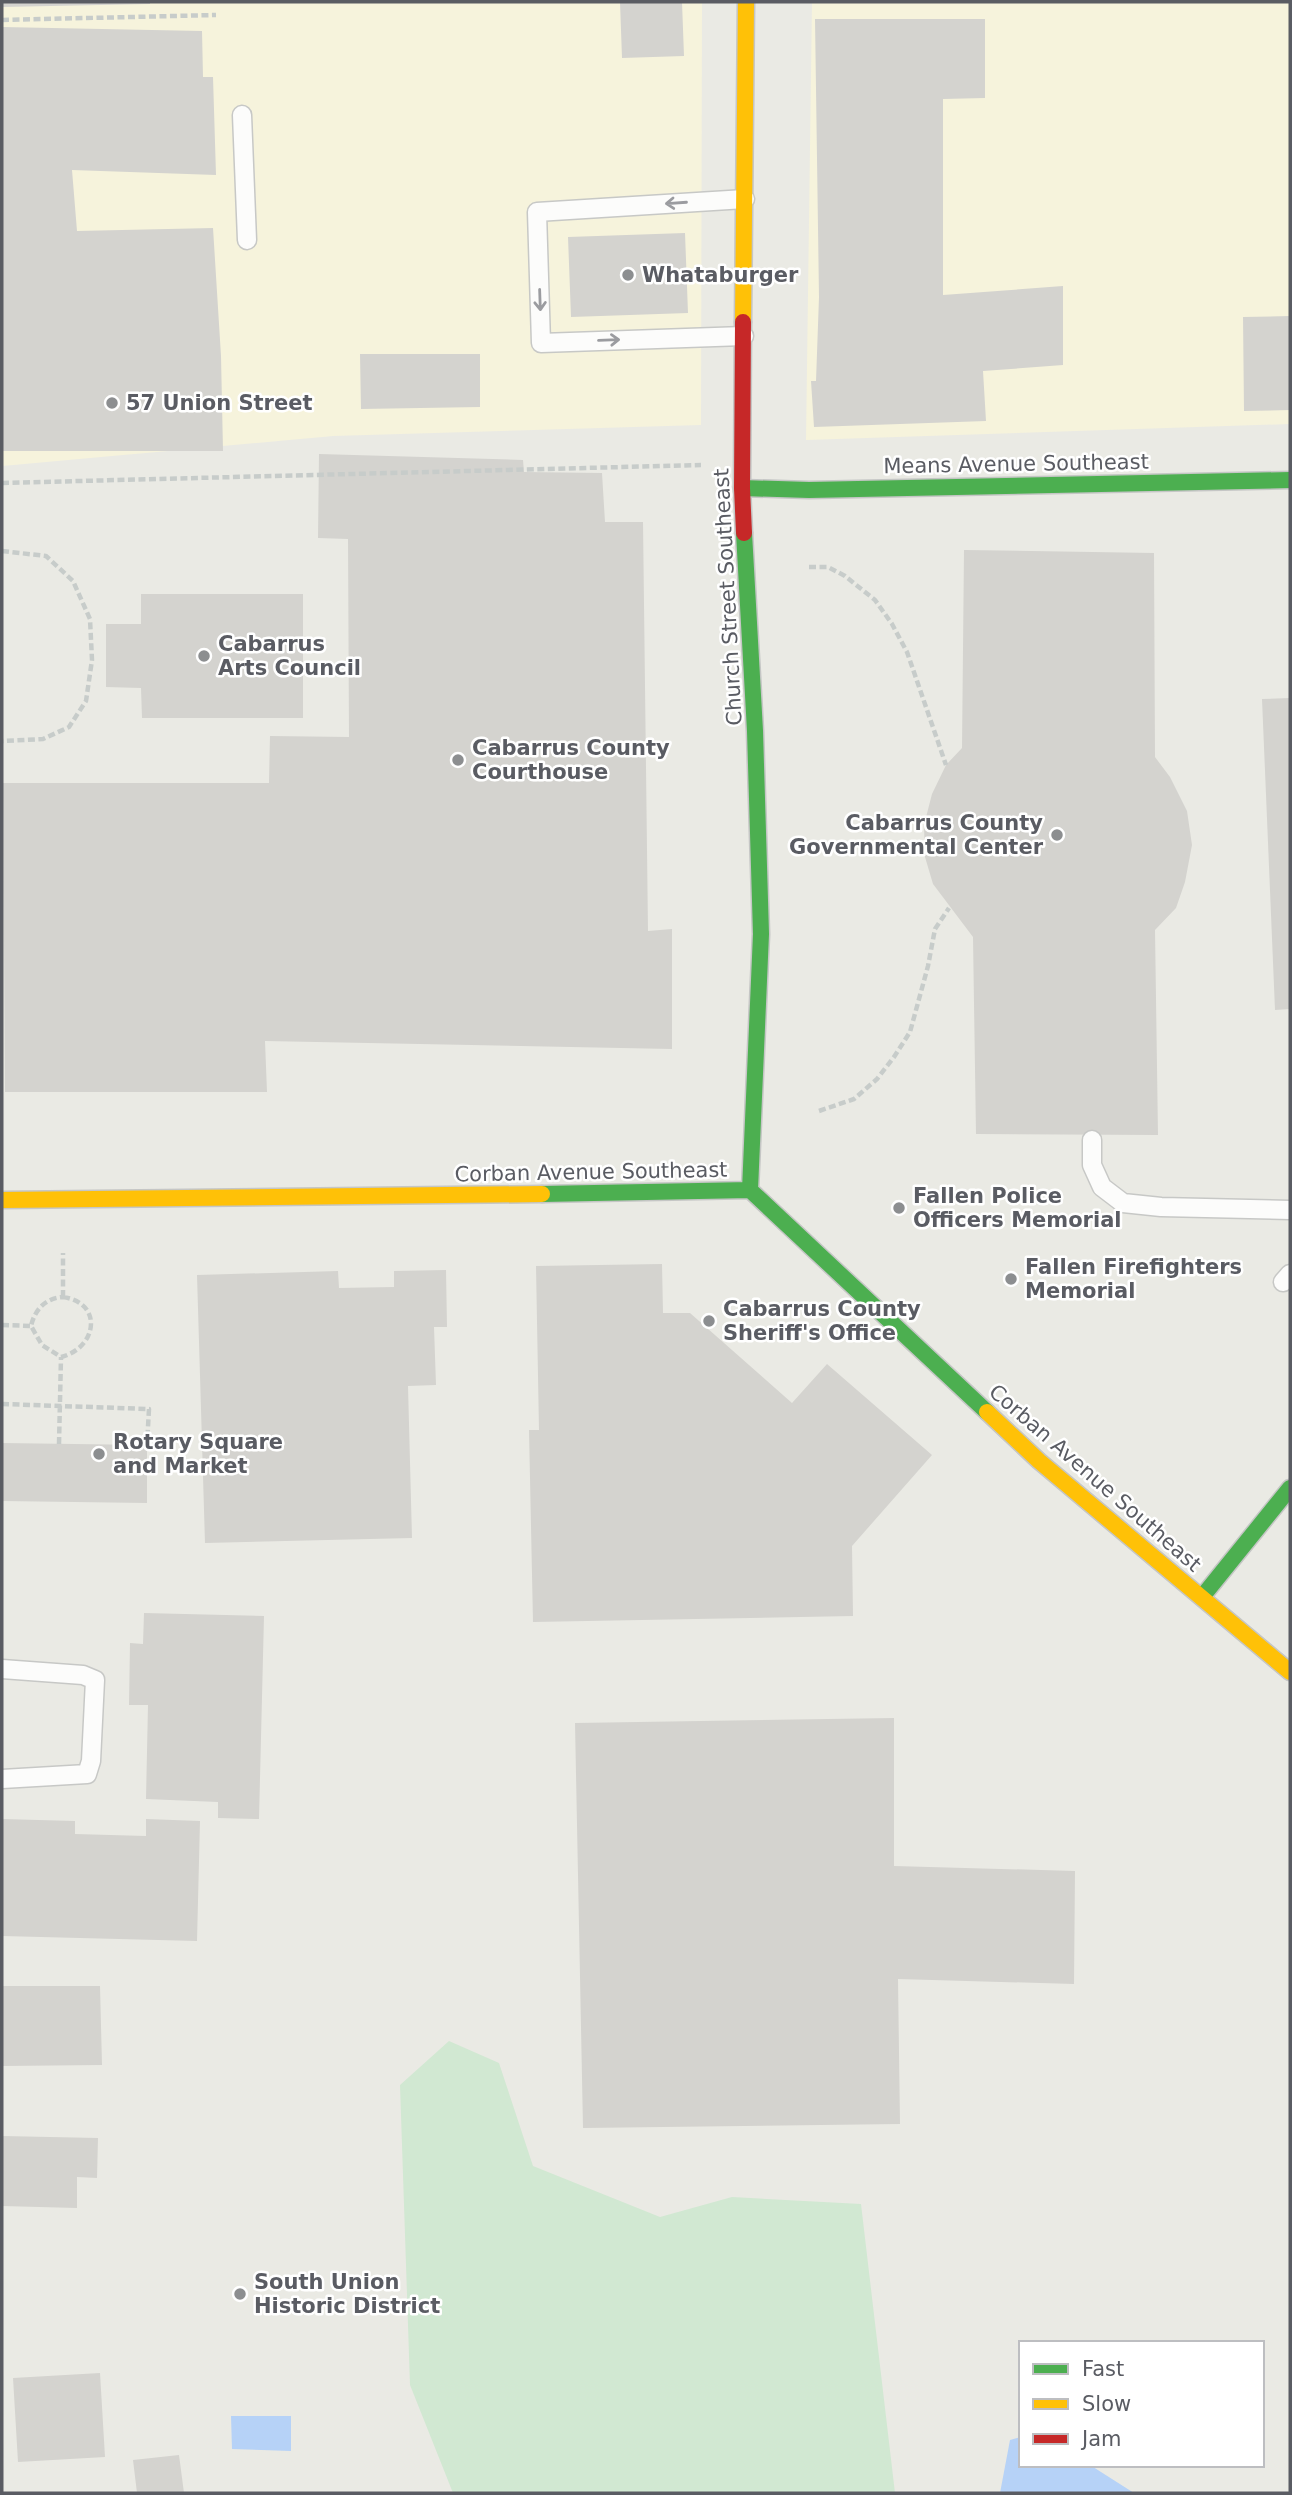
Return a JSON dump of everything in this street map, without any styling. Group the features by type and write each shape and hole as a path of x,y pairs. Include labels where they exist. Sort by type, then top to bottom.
{"main road":[{"name":"Church Street Southeast","path":"746,2 742,488 755,731 761,934 750,1190"},
{"name":"Means Avenue Southeast","path":"742,488 809,490 1290,480"},
{"name":"Corban Avenue Southeast","path":"2,1200 471,1196 750,1190 1039,1461 1290,1672"},
{"path":"1202,1597 1290,1488"}],"lane":[{"path":"242,115 247,240"},
{"path":"744,336 541,342 537,212 745,199"},
{"path":"1092,1140 1092,1165 1102,1187 1123,1203 1161,1207 1290,1210"},
{"path":"2,1669 83,1675 95,1680 88,1774 2,1779"}],"path":[{"path":"2,20 216,15"},
{"path":"2,483 708,465"},
{"path":"2,551 46,556 73,581 90,619 92,660 86,701 69,727 43,739 2,741"},
{"path":"809,567 828,567 845,576 875,600 892,624 907,652 946,765"},
{"path":"819,1111 854,1098 877,1079 894,1057 909,1032 925,979 935,929 949,908"},
{"path":"63,1253 63,1297"},
{"path":"63,1297 73,1299 84,1306 90,1317 91,1328 88,1340 81,1348 73,1354 61,1357 41,1345 31,1326 37,1310 52,1298 63,1297"},
{"path":"2,1325 31,1326"},
{"path":"59,1444 61,1357"},
{"path":"2,1404 149,1409 147,1445"}],"shaded area":[{"path":"2,2 702,2 701,425 333,436 2,466"},
{"path":"812,2 1290,2 1290,424 806,440"}],"green space":[{"path":"449,2041 499,2063 533,2166 660,2217 732,2197 861,2204 895,2493 453,2493 410,2385 400,2085"}],"water":[{"path":"231,2416 291,2416 291,2451 232,2449"},
{"path":"1019,2438 1019,2467 1093,2467 1134,2493 1000,2493 1010,2440"}],"building":[{"path":"2,2 150,2 150,4 2,7"},
{"path":"620,2 682,2 684,56 622,58"},
{"path":"815,19 985,19 985,98 943,99 943,295 1063,286 1063,365 983,371 986,421 814,427 811,381 816,381 819,297"},
{"path":"2,27 202,31 203,77 213,77 216,175 72,170 77,231 213,228 221,356 223,451 2,451"},
{"name":"Whataburger","path":"685,233 688,313 571,317 568,237"},
{"path":"1290,316 1290,410 1244,411 1243,317"},
{"path":"360,354 480,354 480,407 361,409"},
{"name":"Cabarrus County Courthouse","path":"319,454 523,460 524,472 602,473 605,522 643,522 648,931 672,929 672,1049 265,1041 267,1092 5,1092 3,783 269,783 270,736 349,737 348,539 318,538"},
{"name":"Cabarrus County Governmental Center","path":"964,550 1154,553 1155,757 1170,777 1187,811 1192,845 1185,882 1176,908 1155,930 1158,1135 976,1134 973,937 933,884 925,857 924,825 932,794 946,765 962,748"},
{"name":"Cabarrus Arts Council","path":"141,594 303,594 303,718 142,718 141,688 106,687 106,624 141,624"},
{"path":"1290,698 1290,1009 1275,1010 1262,699"},
{"path":"662,1264 663,1313 690,1313 792,1403 827,1364 932,1455 852,1546 853,1616 533,1622 529,1430 539,1430 536,1266"},
{"path":"446,1270 447,1327 434,1327 436,1385 408,1386 412,1538 205,1543 197,1275 338,1271 339,1288 394,1287 394,1271"},
{"path":"2,1443 147,1445 147,1503 2,1501"},
{"path":"144,1613 264,1616 259,1819 218,1818 218,1802 146,1799 148,1705 129,1705 130,1643 143,1644"},
{"path":"894,1718 894,1866 1075,1871 1074,1984 898,1979 900,2124 583,2128 575,1723"},
{"path":"2,1819 75,1821 75,1834 146,1836 146,1819 200,1821 197,1941 2,1936"},
{"path":"2,1986 100,1986 102,2065 2,2066"},
{"path":"2,2136 98,2138 97,2178 77,2177 77,2208 2,2206"},
{"path":"100,2373 105,2457 18,2462 13,2378"},
{"path":"179,2455 184,2493 137,2493 133,2460"}],"traffic: fast":[{"path":"742,488 809,490 1290,480"},
{"path":"744,533 755,731 761,934 750,1190"},
{"path":"542,1194 750,1190 987,1412"},
{"path":"1202,1597 1290,1488"}],"traffic: slow":[{"path":"743,322 746,2"},
{"path":"2,1200 542,1194"},
{"path":"987,1412 1039,1461 1290,1672"}],"traffic: jam":[{"path":"743,322 744,533"}],"place":[{"name":"Whataburger","path":"628,275"},
{"name":"57 Union Street","path":"112,403"},
{"name":"Cabarrus Arts Council","path":"204,656"},
{"name":"Cabarrus County Courthouse","path":"458,760"},
{"name":"Cabarrus County Governmental Center","path":"1057,835"},
{"name":"Fallen Police Officers Memorial","path":"899,1208"},
{"name":"Fallen Firefighters Memorial","path":"1011,1279"},
{"name":"Cabarrus County Sheriff's Office","path":"709,1321"},
{"name":"Rotary Square and Market","path":"99,1454"},
{"name":"South Union Historic District","path":"240,2294"}]}
